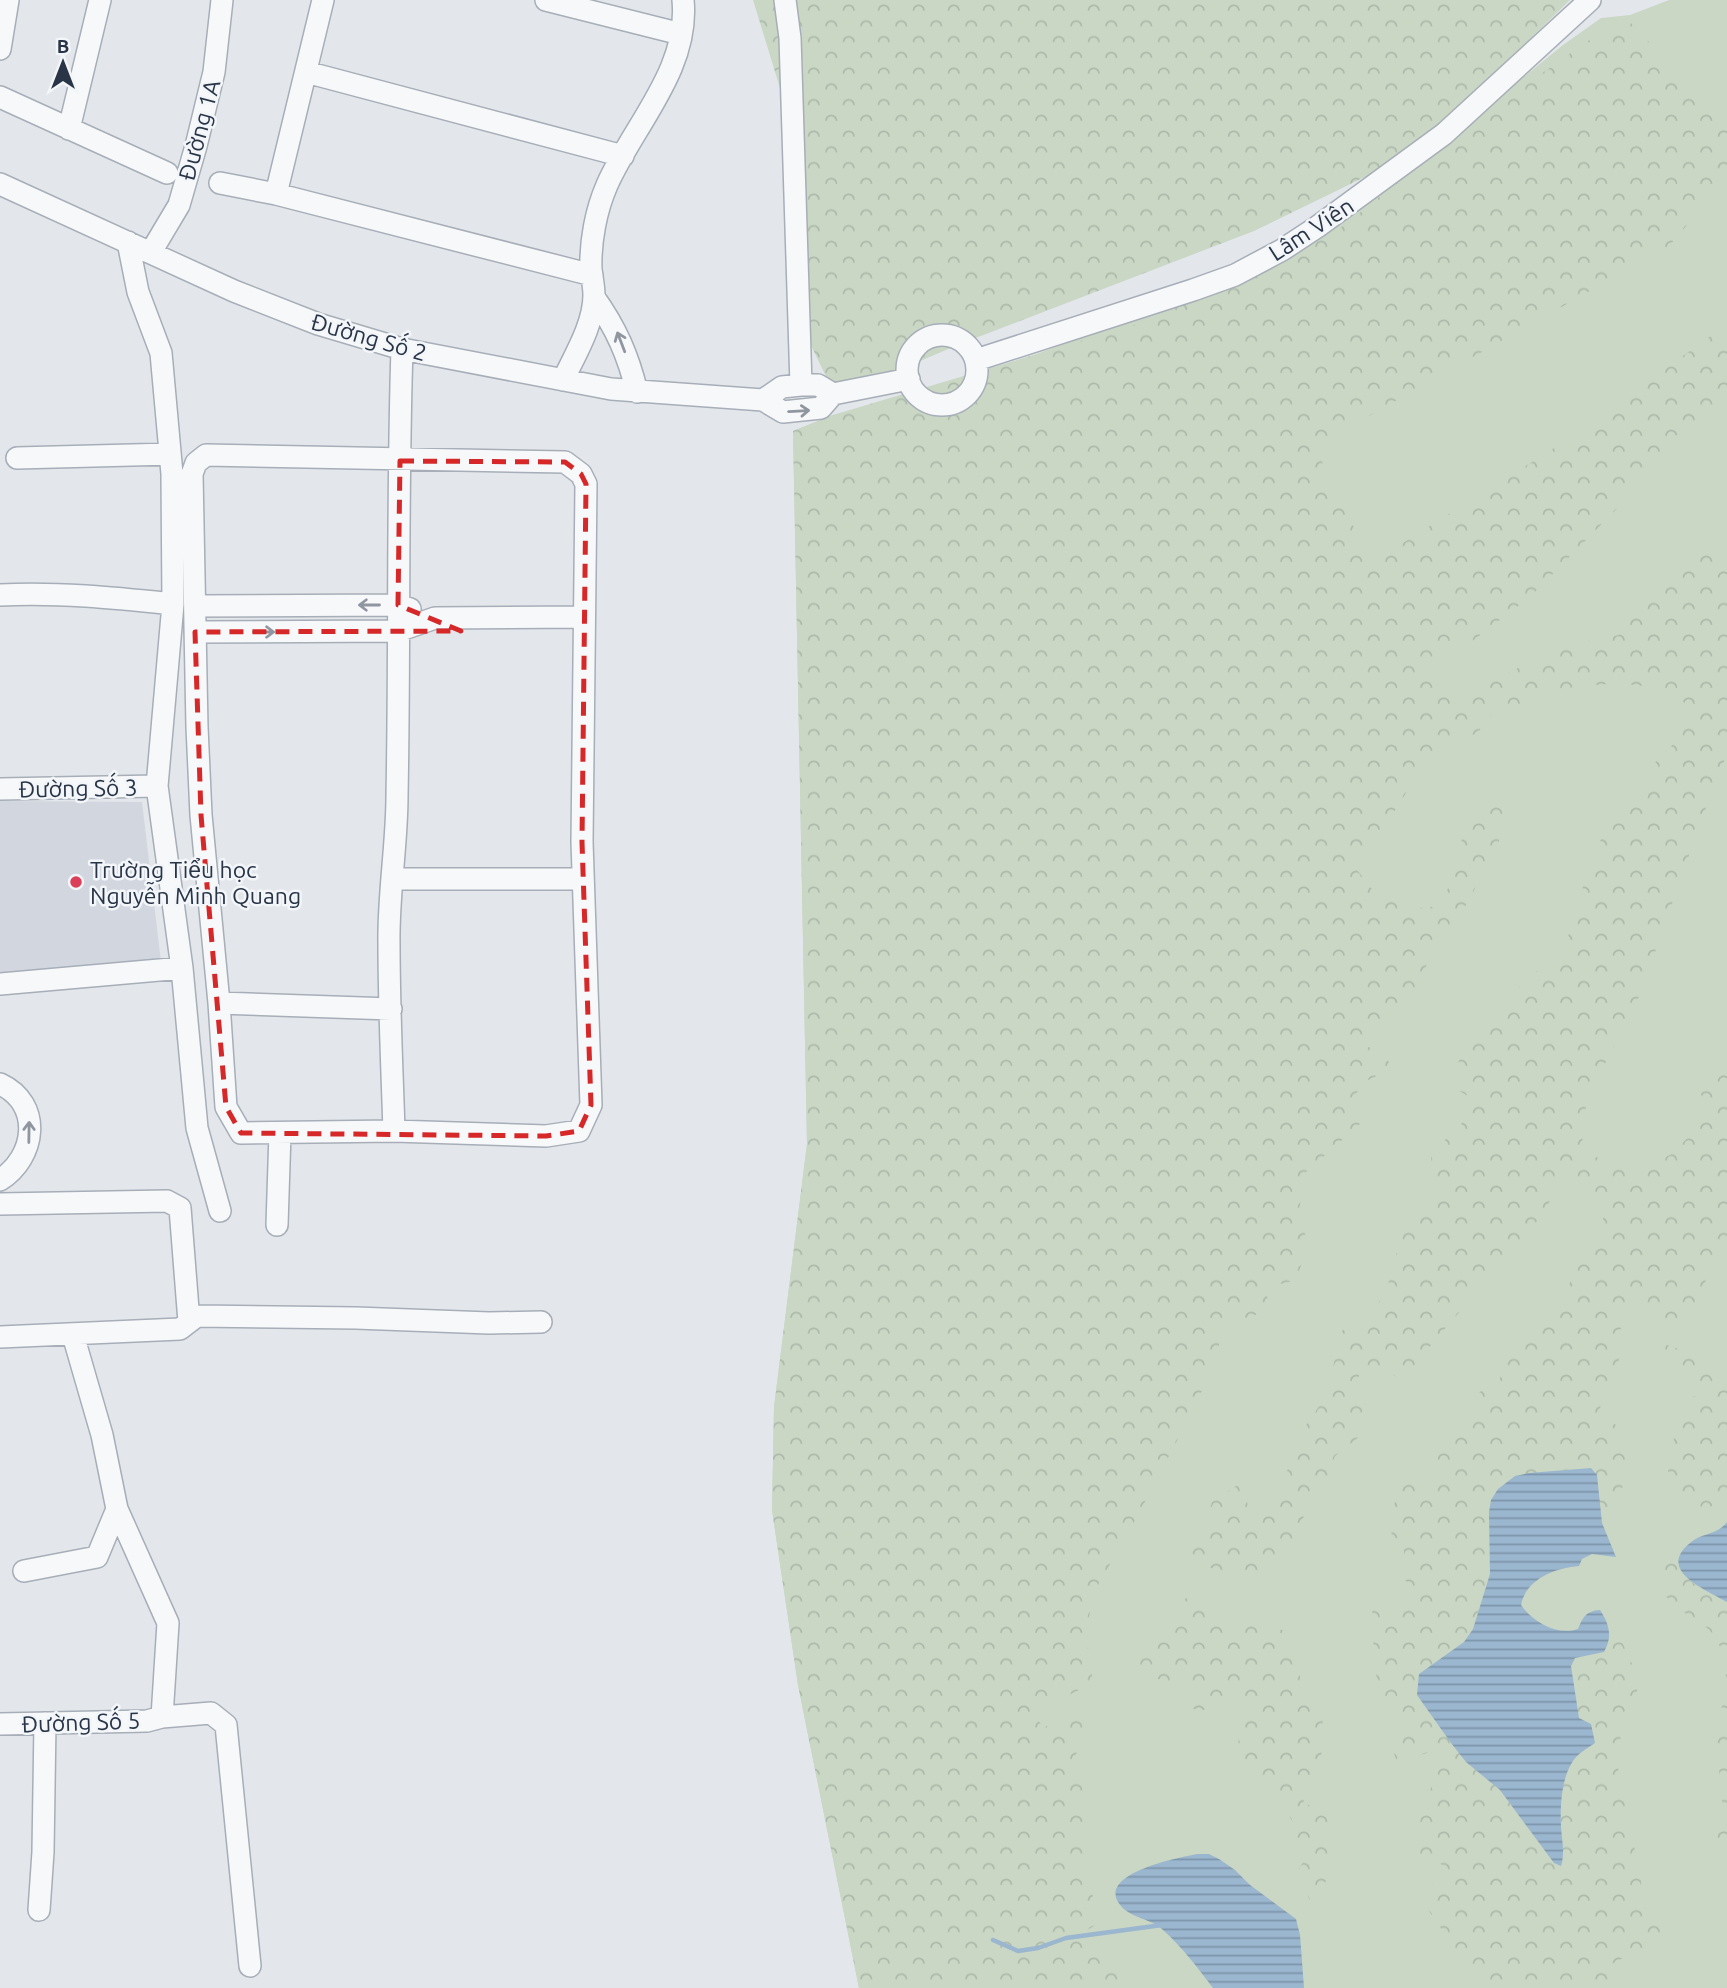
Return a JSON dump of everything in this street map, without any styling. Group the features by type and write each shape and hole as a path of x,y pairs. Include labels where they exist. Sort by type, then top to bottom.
{"street":[{"path":"0,49 8,0"},
{"path":"69,129 100,0"},
{"name":"Đường 1A","path":"151,252 178,205 196,146 214,72 222,0"},
{"path":"276,194 323,0"},
{"path":"546,0 681,34"},
{"path":"563,380 588,326 594,297 593,243 599,208 607,185 670,70 681,34 682,0"},
{"path":"785,0 790,38 801,385"},
{"name":"Lâm Viên","path":"976,360 1235,275 1282,250 1328,220 1444,134 1590,0"},
{"path":"306,72 623,156"},
{"path":"0,97 167,173"},
{"path":"220,183 276,194 592,275"},
{"name":"Đường Số 2","path":"0,184 234,291 294,315 402,349 637,392 763,400"},
{"path":"128,242 138,292 161,353 172,474 173,604 157,786 182,968 197,1128 220,1210"},
{"path":"594,297 615,327 632,370 637,392"},
{"path":"933,336 954,337 971,350 976,360 977,371 970,391 952,403 941,404 921,397 909,379 909,358 923,341 933,336"},
{"path":"394,1130 388,943 397,798 402,349"},
{"path":"833,394 818,385 801,385 782,387 763,400 782,412 810,411 821,408 833,394 909,379"},
{"path":"17,458 170,454"},
{"path":"206,455 400,461 565,462 581,474 586,484 582,880 591,1105 579,1131 546,1136 394,1130 241,1133 226,1107 201,815 195,606 192,474 196,463 206,455"},
{"path":"0,596 97,596 173,604"},
{"path":"195,606 398,605 435,618"},
{"path":"195,632 398,631 435,618 584,617"},
{"name":"Đường Số 3","path":"0,789 157,786"},
{"path":"393,879 582,880"},
{"path":"0,984 182,968"},
{"path":"219,1003 391,1009"},
{"path":"0,1084 16,1095 24,1107 30,1134 28,1149 22,1161 0,1181"},
{"path":"277,1225 280,1133"},
{"path":"0,1204 167,1200 180,1208 189,1322"},
{"path":"0,1337 180,1329 197,1316 541,1322"},
{"path":"73,1335 102,1435 117,1509 168,1623 162,1717"},
{"path":"24,1571 97,1557 117,1509"},
{"name":"Đường Số 5","path":"0,1724 147,1721 162,1717 211,1713 226,1725 250,1966"},
{"path":"39,1910 43,1852 45,1723"}],"highlighted area":[{"path":"400,461 565,462 581,474 586,484 582,842 591,1105 579,1131 546,1136 241,1133 226,1107 201,815 195,632 461,631 398,605"}],"shaded area":[{"name":"Trường Tiểu học Nguyễn Minh Quang","path":"0,801 142,802 161,962 0,974"}],"green space":[{"path":"753,0 1570,0 1412,154 1254,231 960,344 836,397 804,331 780,88"},
{"path":"1669,0 1727,0 1727,1988 859,1988 798,1685 772,1510 774,1407 807,1144 793,431 833,415 891,402 1007,365 1235,280 1477,115 1563,45 1601,18 1630,15"},
{"path":"1630,22 1727,124 1727,185 1709,195 1700,210 1669,246 1362,420 1318,453 1371,563 1570,438 1727,324 1727,407 1666,441 1653,472 1530,597 1471,642 1428,661 1464,708 1476,678 1496,678 1572,644 1619,635 1636,609 1670,568 1727,545 1727,754 1640,995 1591,1091 1581,1124 1583,1145 1604,1162 1623,1167 1636,1162 1655,1162 1670,1155 1701,1125 1706,1105 1696,1084 1694,1071 1708,1068 1727,1054 1727,1250 1706,1280 1695,1325 1664,1323 1658,1310 1634,1305 1619,1332 1620,1353 1616,1381 1602,1401 1599,1412 1625,1432 1627,1457 1624,1482 1604,1529 1580,1468 1515,1476 1489,1512 1490,1574 1473,1629 1464,1642 1419,1674 1417,1696 1466,1762 1500,1790 1554,1863 1561,1866 1561,1809 1565,1780 1577,1756 1595,1743 1595,1735 1579,1718 1571,1666 1575,1658 1609,1643 1609,1624 1616,1629 1638,1677 1637,1692 1619,1720 1622,1756 1618,1767 1620,1782 1627,1799 1629,1834 1640,1862 1642,1901 1664,1936 1661,1949 1642,1957 1625,1957 1612,1964 1626,1988 1477,1988 1477,1984 1460,1965 1453,1946 1419,1896 1436,1881 1443,1865 1421,1857 1419,1829 1425,1802 1447,1751 1429,1752 1397,1762 1392,1748 1402,1738 1402,1724 1381,1705 1374,1661 1372,1605 1400,1602 1419,1592 1398,1574 1404,1558 1404,1540 1391,1537 1396,1491 1415,1480 1435,1476 1438,1443 1436,1431 1460,1428 1478,1393 1499,1381 1508,1358 1540,1330 1561,1301 1583,1256 1599,1236 1604,1215 1611,1209 1584,1179 1570,1178 1564,1184 1528,1233 1402,1380 1372,1363 1360,1373 1356,1384 1362,1410 1359,1437 1335,1456 1324,1489 1305,1514 1285,1557 1272,1570 1265,1575 1249,1577 1194,1564 1191,1552 1202,1536 1212,1502 1245,1480 1250,1529 1282,1483 1306,1425 1327,1395 1341,1331 1368,1315 1377,1304 1390,1279 1401,1233 1420,1220 1443,1197 1432,1177 1431,1153 1461,1125 1471,1098 1453,1087 1459,1060 1474,1030 1533,974 1565,950 1574,911 1600,841 1614,817 1633,799 1648,794 1649,769 1675,742 1688,709 1679,695 1638,685 1607,684 1573,687 1494,712 1479,731 1420,771 1357,870 1375,893 1419,908 1441,906 1465,832 1496,798 1509,808 1509,822 1499,840 1497,859 1481,877 1466,905 1432,945 1419,992 1409,1008 1363,1034 1364,1045 1384,1054 1390,1064 1385,1072 1364,1082 1352,1100 1360,1124 1304,1174 1299,1212 1308,1245 1296,1280 1277,1285 1266,1292 1271,1310 1223,1325 1216,1360 1194,1408 1094,1592 1086,1633 1093,1683 1057,1701 1035,1718 1045,1727 1070,1713 1094,1720 1071,1764 1083,1787 1084,1869 1100,1918 1096,1925 1087,1930 1088,1943 1109,1961 1125,1988 859,1988 798,1685 772,1510 774,1407 807,1144 793,431 833,415 1134,325 1244,280 1300,252 1345,225 1456,134 1612,24"},
{"path":"1658,1342 1697,1355 1716,1385 1727,1390 1727,1495 1709,1508 1690,1500 1668,1472 1674,1438 1689,1398 1698,1395 1676,1369 1659,1361 1654,1349"},
{"path":"1678,1558 1679,1566 1689,1579 1727,1602 1727,1687 1725,1667 1717,1640 1705,1627 1676,1606 1662,1589 1664,1564"},
{"path":"1196,1591 1223,1622 1241,1635 1247,1618 1265,1620 1294,1637 1304,1690 1323,1717 1321,1763 1316,1778 1299,1779 1304,1802 1327,1817 1333,1831 1327,1879 1313,1906 1296,1874 1305,1854 1286,1839 1297,1829 1270,1789 1245,1766 1238,1750 1244,1725 1262,1705 1264,1696 1223,1703 1204,1710 1193,1709 1183,1684 1133,1674 1127,1657 1144,1647 1169,1640 1182,1601"},
{"path":"1727,1692 1727,1860 1712,1845 1710,1826 1723,1811 1715,1726"}],"water":[{"path":"1591,1468 1597,1475 1602,1523 1616,1557 1592,1554 1582,1559 1579,1566 1543,1576 1529,1588 1521,1605 1539,1622 1562,1631 1578,1629 1586,1615 1600,1610 1609,1630 1604,1652 1575,1658 1571,1666 1579,1718 1591,1724 1595,1743 1577,1756 1565,1780 1561,1809 1561,1866 1554,1863 1500,1790 1466,1762 1417,1695 1419,1674 1464,1642 1473,1629 1490,1574 1489,1512 1491,1500 1498,1489 1515,1476"},
{"path":"1727,1522 1727,1602 1686,1577 1678,1560 1683,1550 1694,1540 1716,1531"},
{"path":"1209,1854 1219,1859 1296,1919 1300,1935 1304,1988 1213,1988 1163,1930 1121,1906 1116,1895 1119,1885 1128,1876 1158,1863"}],"waterway":[{"path":"993,1940 1018,1951 1038,1948 1066,1938 1162,1925"}],"place":[{"name":"Trường Tiểu học Nguyễn Minh Quang","path":"76,882"}]}
